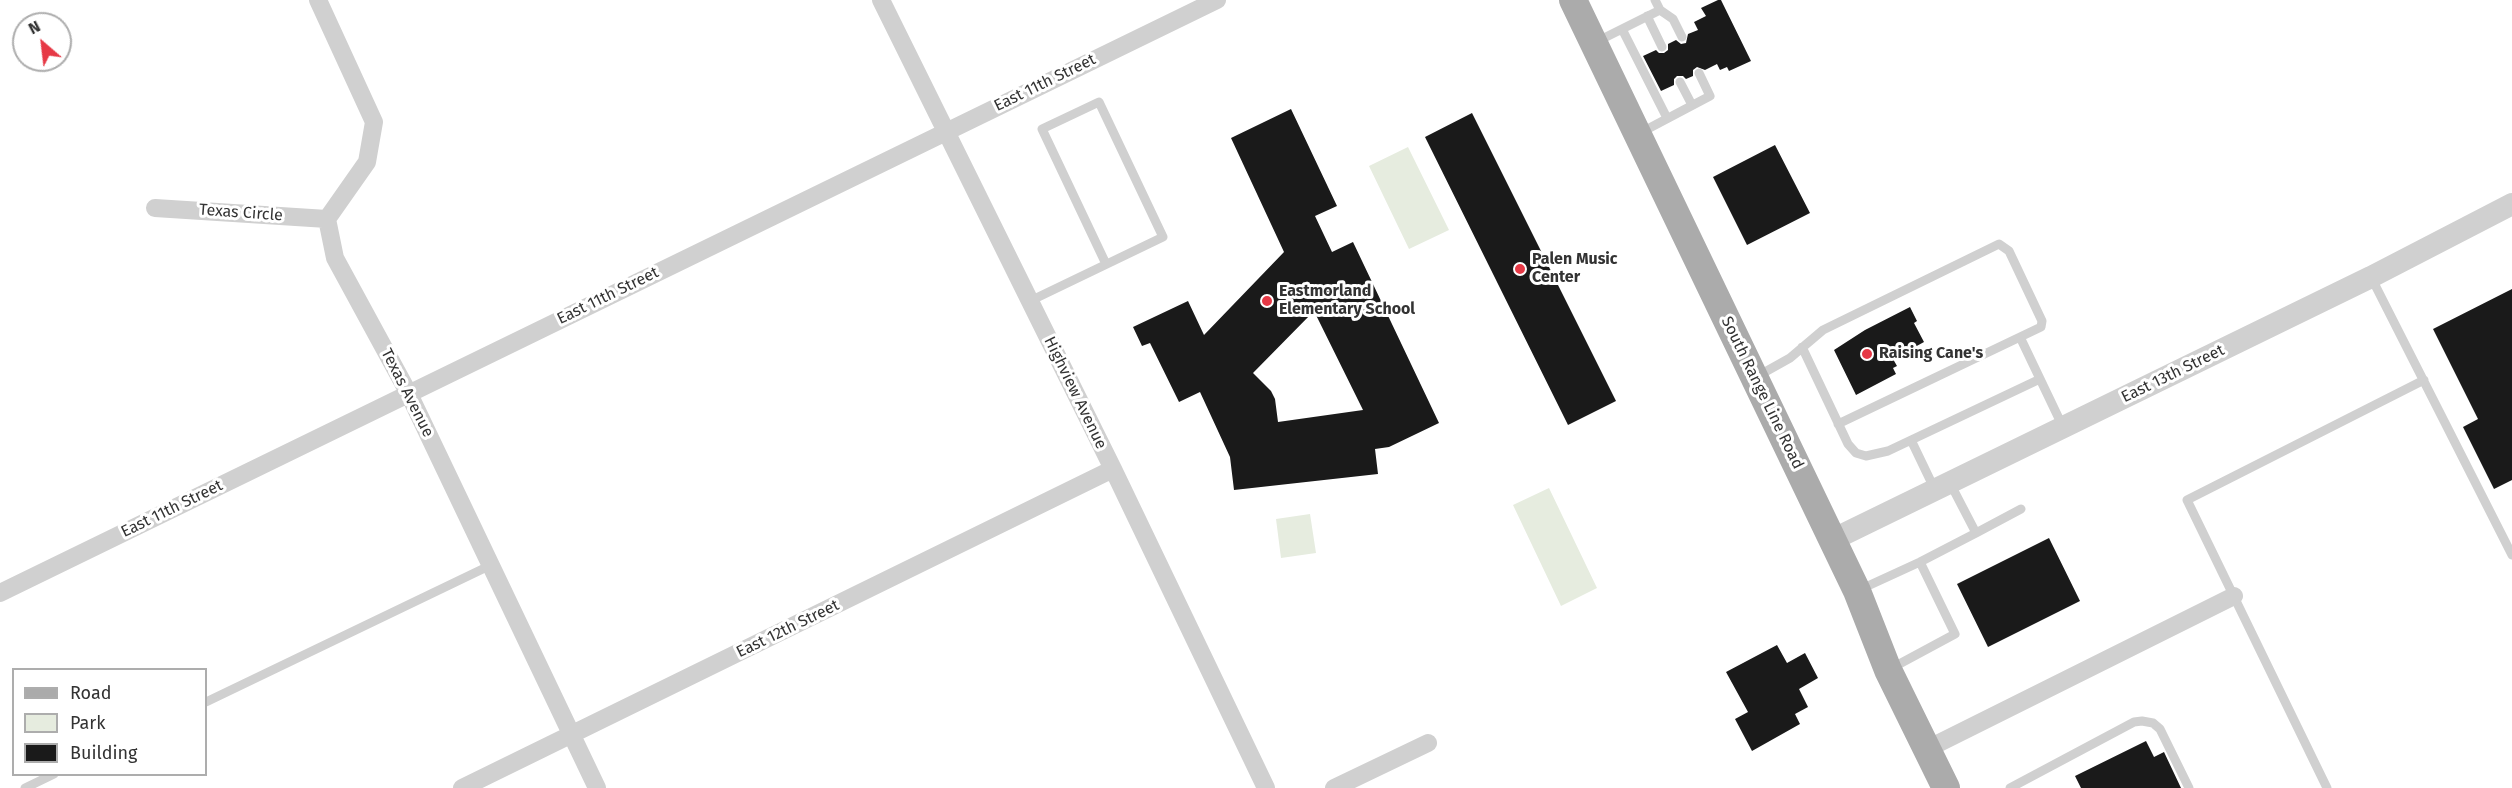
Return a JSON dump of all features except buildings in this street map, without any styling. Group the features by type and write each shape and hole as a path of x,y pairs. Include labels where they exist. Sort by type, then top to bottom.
{"main road":[{"name":"South Range Line Road","path":"1573,0 1857,591 1888,670 1946,788"}],"street":[{"path":"318,0 375,122 367,162 327,219"},
{"name":"Highview Avenue","path":"881,0 1113,469 1266,788"},
{"name":"East 11th Street","path":"0,592 1208,2"},
{"name":"East 13th Street","path":"1832,540 2371,277 2512,204"},
{"name":"Texas Circle","path":"155,208 327,219"},
{"name":"Texas Avenue","path":"327,219 335,258 409,394 597,788"},
{"name":"East 12th Street","path":"462,788 1113,469"},
{"path":"1927,749 2234,596"},
{"path":"1334,788 1428,743"}],"lane":[{"path":"1655,0 1660,10 1673,20 1682,37"},
{"path":"1594,43 1660,10"},
{"path":"1647,16 1662,46"},
{"path":"1622,28 1667,118"},
{"path":"1638,134 1710,96 1699,73"},
{"path":"1680,82 1692,105"},
{"path":"1030,302 1163,237 1099,102 1042,129 1106,264"},
{"path":"1754,378 1782,364 1823,330 1999,244 2008,251 2042,321 2042,327 1838,424"},
{"path":"2371,277 2512,555"},
{"path":"2020,337 2063,428"},
{"path":"1802,347 1851,450 1861,455 1881,453 2040,379"},
{"path":"2327,788 2187,500 2424,380"},
{"path":"1911,440 1976,533"},
{"path":"1857,591 1920,562 2022,509"},
{"path":"1888,670 1955,634 1920,562"},
{"path":"207,702 491,565"},
{"path":"2010,788 2134,722 2142,721 2153,723 2160,729 2190,788"},
{"path":"26,788 50,776"}],"green space":[{"path":"1408,147 1449,230 1409,249 1369,166"},
{"path":"1549,488 1597,588 1561,606 1513,505"},
{"path":"1310,514 1316,553 1281,558 1276,519"}],"place":[{"name":"Palen Music Center","path":"1520,269"},
{"name":"Eastmorland Elementary School","path":"1267,301"},
{"name":"Raising Cane's","path":"1867,354"}]}
